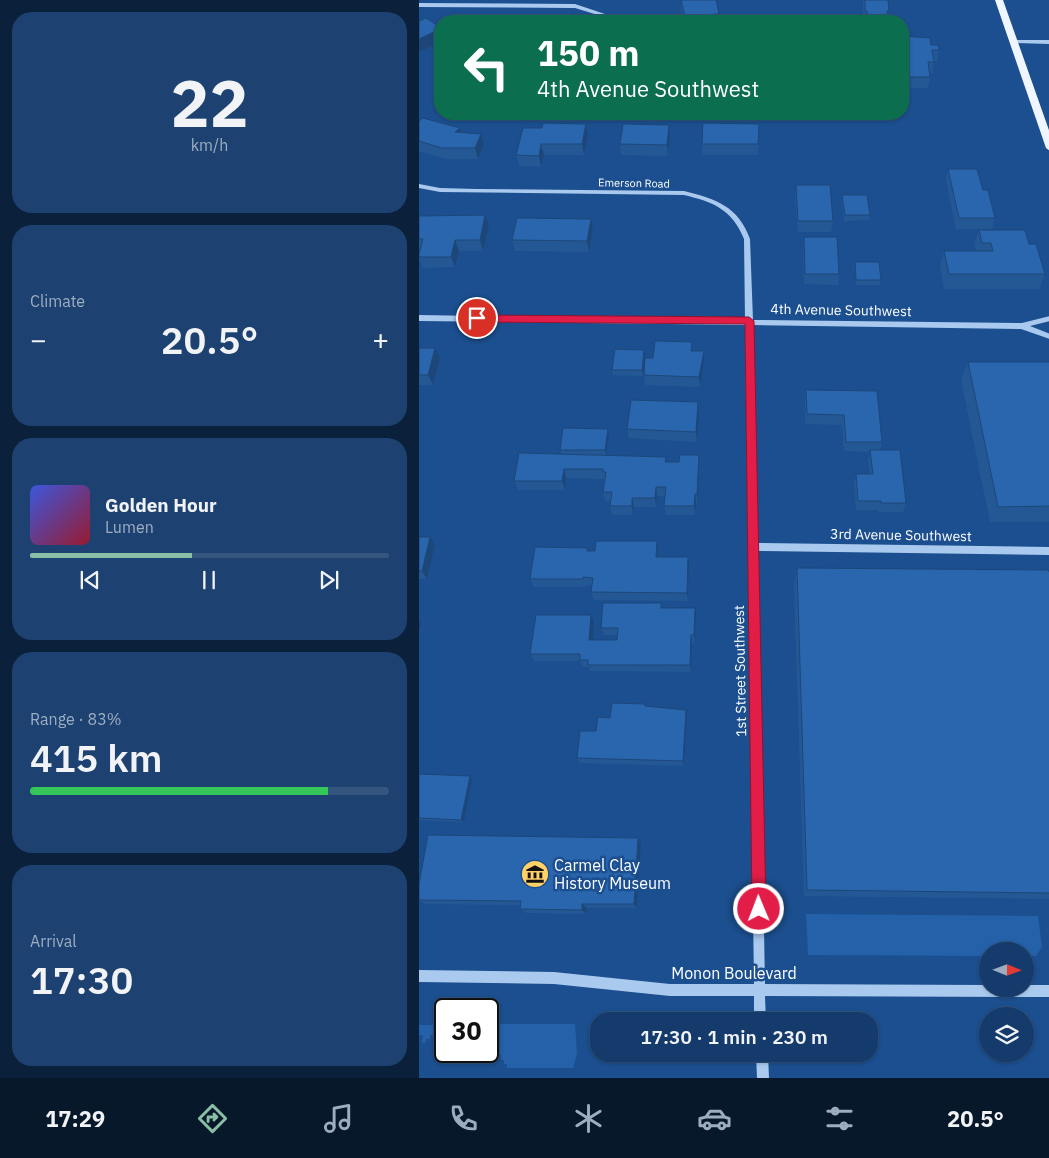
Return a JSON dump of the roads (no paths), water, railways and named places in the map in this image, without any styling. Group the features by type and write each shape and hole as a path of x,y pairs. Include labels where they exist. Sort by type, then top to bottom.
{"main road":[{"path":"999,0 1049,148"}],"street":[{"path":"419,5 575,6 604,15"},
{"path":"1013,41 1049,42"},
{"name":"Emerson Road","path":"419,186 440,190 477,191 684,193 724,206 743,226 747,239 749,321"},
{"name":"4th Avenue Southwest","path":"419,318 1022,326 1049,318"},
{"name":"1st Street Southwest","path":"749,321 760,1012"},
{"name":"4th Avenue Southwest","path":"1022,326 1049,337"},
{"name":"3rd Avenue Southwest","path":"753,547 1049,552"},
{"name":"Monon Boulevard","path":"419,976 554,978 669,990 1049,991"},
{"path":"762,1062 763,1078"}],"place":[{"name":"Carmel Clay History Museum","path":"535,874"}]}
